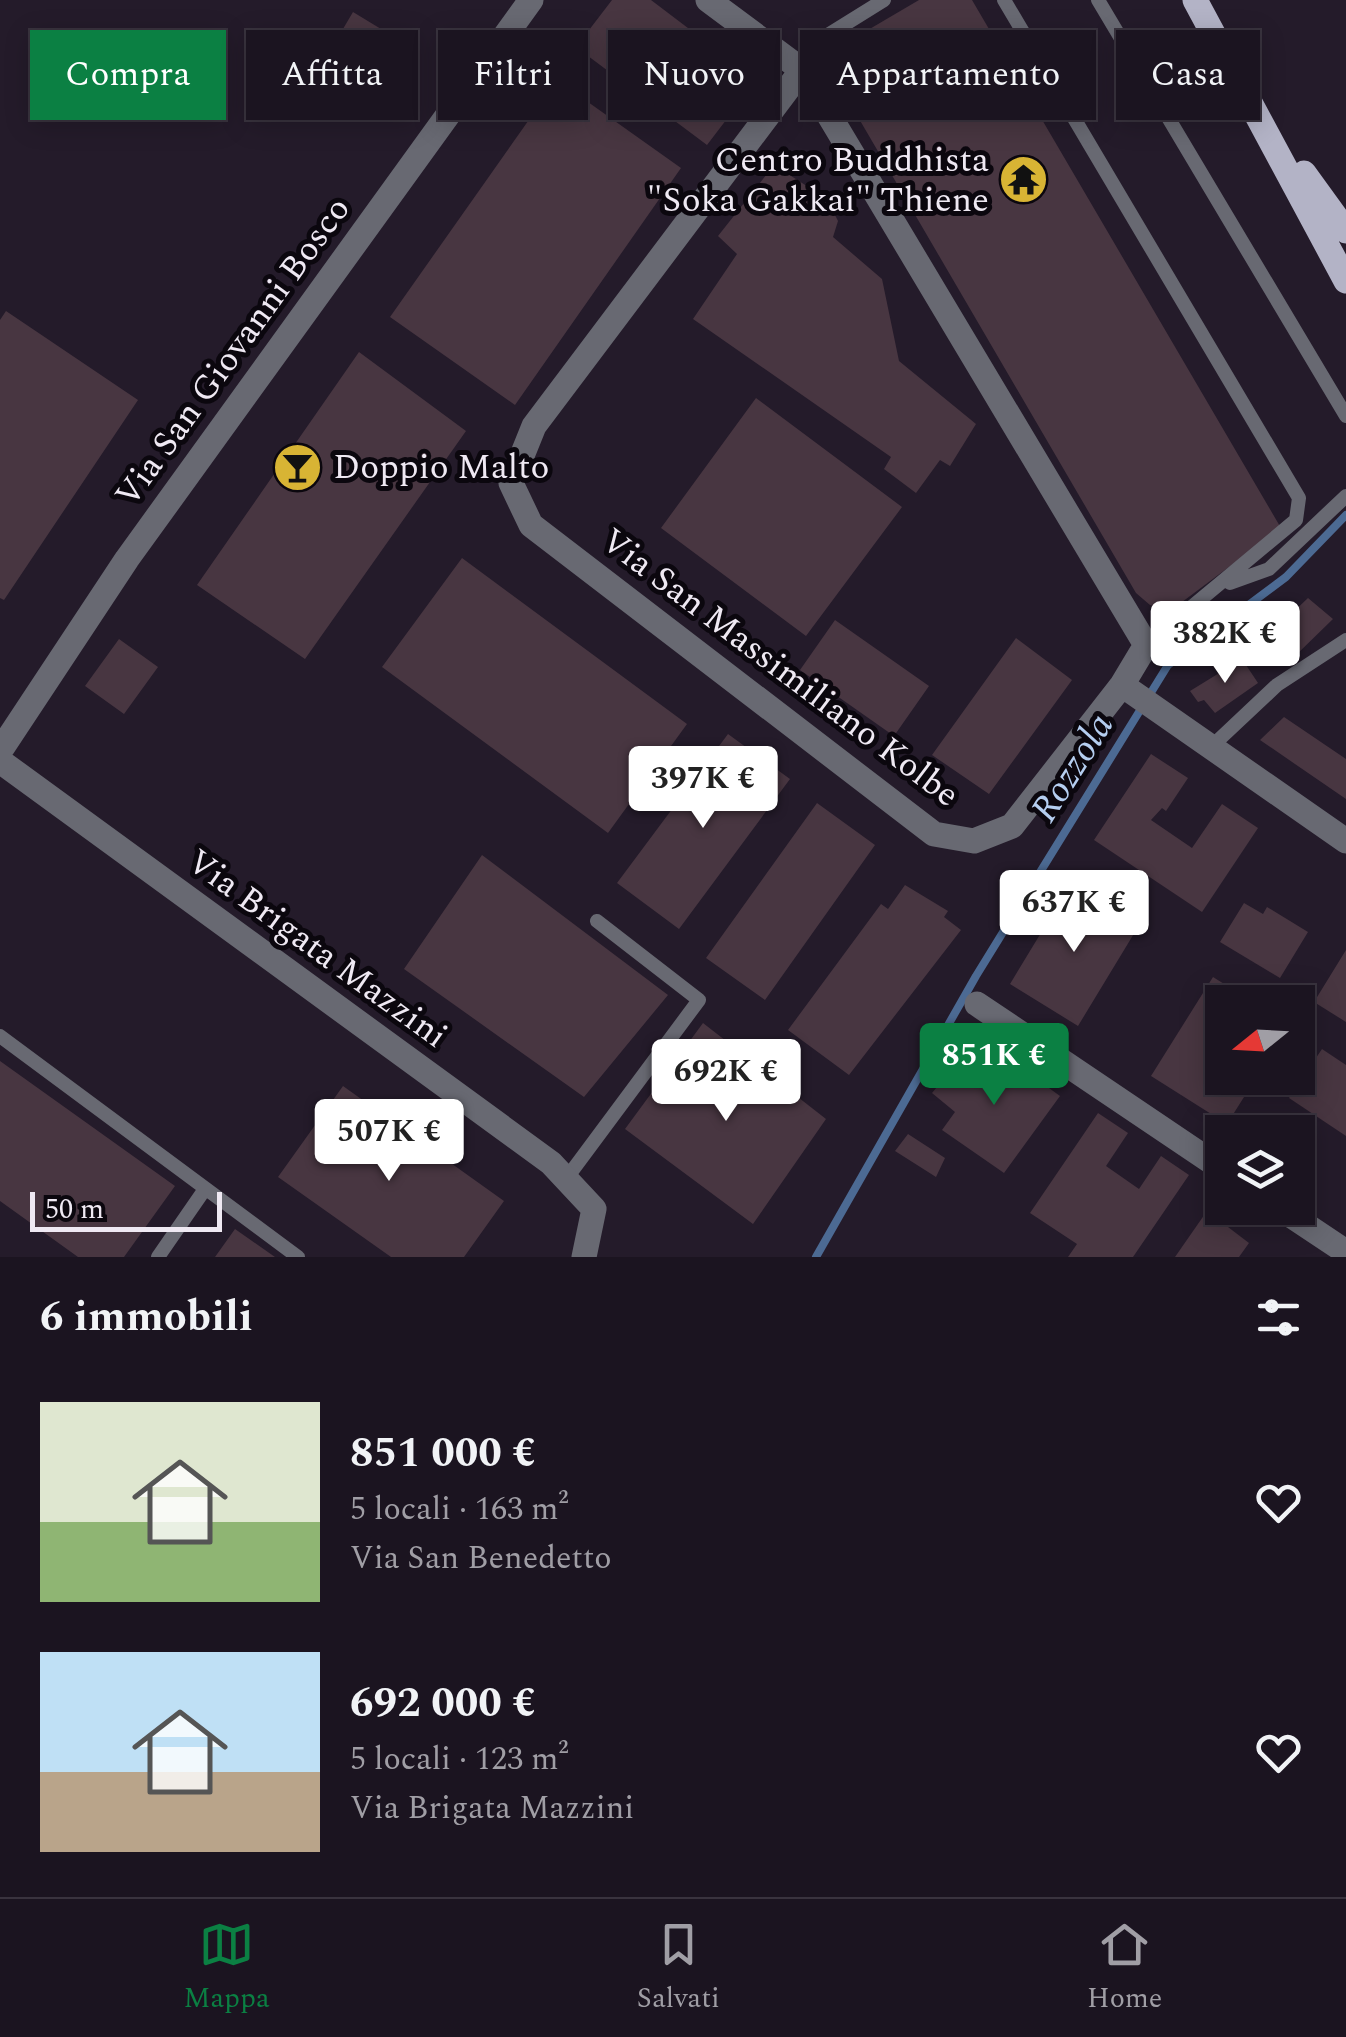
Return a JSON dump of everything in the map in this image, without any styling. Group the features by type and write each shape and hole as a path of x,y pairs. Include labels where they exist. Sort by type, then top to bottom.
{"main road":[{"path":"1195,0 1212,30"},
{"path":"1260,114 1346,230"},
{"path":"1260,117 1346,282"}],"street":[{"name":"Via San Giovanni Bosco","path":"0,752 127,560 531,0"},
{"path":"708,0 800,69"},
{"name":"Via San Massimiliano Kolbe","path":"800,73 534,426 512,483 531,525 934,834 974,841 1012,826 1140,697 1146,645"},
{"path":"832,120 1146,645"},
{"path":"1140,697 1346,841"},
{"name":"Via Brigata Mazzini","path":"0,761 552,1163 594,1209 584,1257"},
{"path":"977,1004 1205,1158"},
{"path":"1306,1225 1346,1252"}],"lane":[{"path":"836,30 884,0"},
{"path":"1004,0 1298,498 1296,520 1146,645"},
{"path":"1098,0 1346,416"},
{"path":"1220,586 1268,569 1346,496"},
{"path":"1210,748 1277,685 1346,640"},
{"path":"566,1179 699,1000 597,921"},
{"path":"0,1036 298,1257"},
{"path":"158,1257 204,1189"}],"building":[{"path":"612,0 651,0 691,30 608,30 608,71 588,56 588,31"},
{"path":"919,0 972,0 990,30 868,30"},
{"path":"353,12 383,30 342,30"},
{"path":"588,102 608,120 681,168 515,405 390,317 529,120 588,120"},
{"path":"674,120 726,120 707,145"},
{"path":"860,120 1042,120 1281,528 1178,605 1164,609 1150,605 1136,593"},
{"path":"774,165 827,199 838,221 833,237 882,279 899,361 976,424 950,466 940,460 916,493 884,469 891,457 693,319 737,254 718,236"},
{"path":"6,311 138,400 4,600 0,598 0,320"},
{"path":"359,352 466,431 305,659 197,585"},
{"path":"756,398 902,507 806,636 661,528"},
{"path":"462,558 687,724 608,833 382,667"},
{"path":"1308,598 1333,619 1293,658 1282,645 1267,637"},
{"path":"835,620 929,686 894,736 800,670"},
{"path":"1016,638 1072,680 989,794 932,755"},
{"path":"119,639 158,667 124,714 85,686"},
{"path":"1242,659 1258,683 1215,713 1204,700 1198,702 1190,691"},
{"path":"1284,717 1346,759 1346,799 1260,740"},
{"path":"728,734 790,779 679,929 617,883"},
{"path":"1151,754 1188,778 1166,811 1162,808 1151,820 1192,848 1222,804 1258,828 1202,912 1094,840"},
{"path":"817,803 875,845 765,1000 706,958"},
{"path":"482,855 668,995 584,1097 404,969"},
{"path":"905,885 948,911 944,917 961,930 849,1075 788,1030 881,904 888,909"},
{"path":"1070,885 1138,927 1078,1026 1010,984"},
{"path":"1244,903 1263,914 1267,907 1308,932 1280,978 1220,942"},
{"path":"1346,950 1346,1022 1315,1000"},
{"path":"1213,977 1226,985 1208,985"},
{"path":"1205,990 1205,1095 1245,1095 1233,1115 1213,1115 1151,1076"},
{"path":"703,1023 826,1119 753,1224 625,1129"},
{"path":"1322,1049 1346,1065 1346,1136 1289,1098 1315,1095 1315,1059"},
{"path":"965,1053 997,1072 1005,1056 1060,1096 1004,1173 942,1130 955,1112 932,1093"},
{"path":"0,1061 175,1186 124,1257 78,1257 0,1201"},
{"path":"343,1086 504,1201 464,1257 391,1257 278,1177"},
{"path":"1098,1113 1128,1133 1106,1166 1139,1189 1161,1156 1189,1175 1133,1257 1068,1257 1077,1244 1030,1213"},
{"path":"908,1134 945,1158 936,1177 895,1151"},
{"path":"1205,1214 1205,1225 1225,1225 1249,1243 1239,1257 1175,1257"},
{"path":"235,1229 275,1257 215,1257"}],"waterway":[{"name":"Rozzola","path":"816,1257 976,976 1168,665 1286,577 1346,515"}],"place":[{"name":"Centro Buddhista \"Soka Gakkai\" Thiene","path":"1024,180"},
{"name":"Doppio Malto","path":"298,467"}]}
